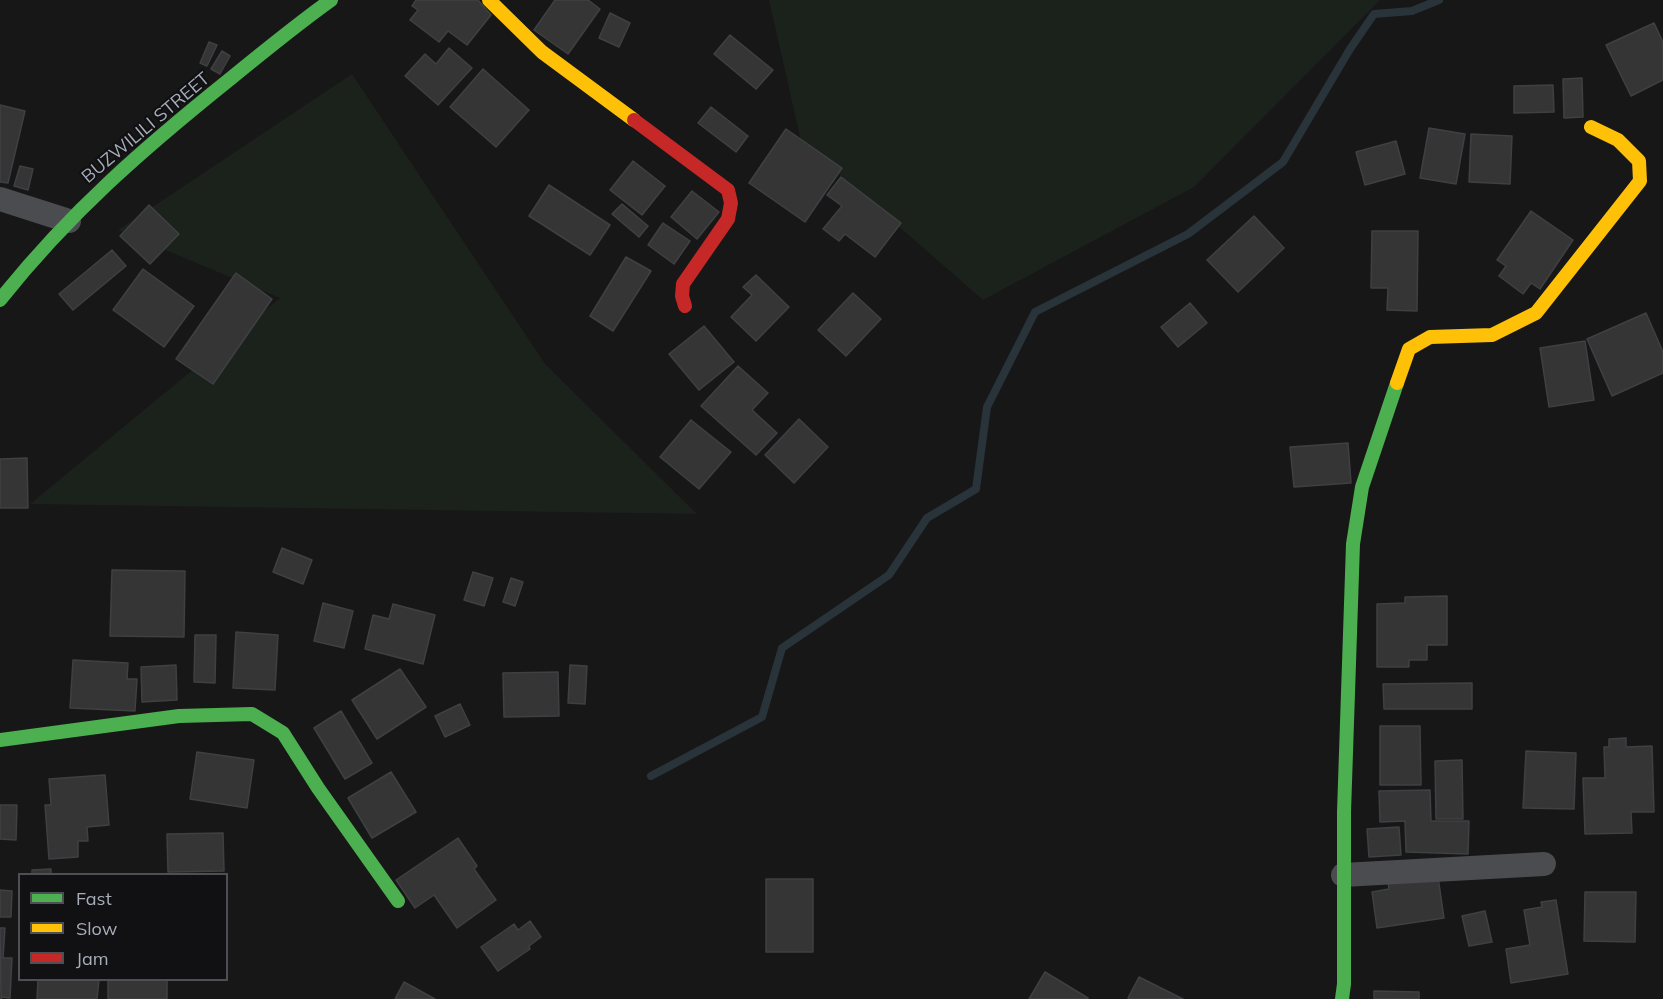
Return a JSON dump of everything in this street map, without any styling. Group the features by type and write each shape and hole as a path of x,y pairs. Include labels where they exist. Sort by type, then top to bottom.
{"street":[{"name":"BUZWILILI STREET","path":"0,300 21,272 103,184 303,20 331,0"},
{"path":"489,0 542,52 728,190 730,203 728,219 683,284 682,296 685,306"},
{"path":"1342,999 1344,984 1343,875 1353,544 1362,487 1408,349 1430,337 1492,335 1536,313 1640,181 1639,161 1618,140 1591,127"},
{"path":"0,199 69,221"},
{"path":"0,740 179,716 252,714 284,733 318,788 398,901"},
{"path":"1343,875 1544,864"}],"shaded area":[{"path":"769,0 1380,0 1194,187 983,300 801,141"},
{"path":"352,74 545,364 697,514 30,504 280,298 118,230"}],"building":[{"path":"416,0 478,0 491,15 467,45 448,31 439,42 410,20 418,10 412,6"},
{"path":"555,0 588,0 600,9 568,54 534,30"},
{"path":"610,13 630,23 619,47 599,38"},
{"path":"1654,23 1663,42 1663,80 1631,96 1606,45"},
{"path":"730,35 773,70 756,89 714,54"},
{"path":"209,42 217,45 207,66 200,63"},
{"path":"449,48 472,68 438,105 405,76 425,54 436,64"},
{"path":"222,51 230,56 220,74 211,69"},
{"path":"483,69 529,110 496,147 450,107"},
{"path":"1582,78 1583,117 1564,118 1563,79"},
{"path":"1553,85 1554,112 1514,113 1514,86"},
{"path":"0,105 25,111 8,183 0,182"},
{"path":"711,107 748,136 736,152 698,123"},
{"path":"1429,128 1465,134 1456,184 1420,178"},
{"path":"786,129 842,168 805,222 749,183"},
{"path":"1471,134 1512,136 1510,184 1469,182"},
{"path":"1396,141 1405,174 1365,185 1356,152"},
{"path":"633,161 665,186 642,215 610,190"},
{"path":"20,166 33,169 28,190 14,186"},
{"path":"841,177 901,223 875,257 845,234 839,241 823,229 842,206 827,195"},
{"path":"549,185 610,225 590,255 529,216"},
{"path":"692,191 719,212 697,239 671,217"},
{"path":"622,204 648,226 639,237 612,214"},
{"path":"149,205 179,234 150,264 120,236"},
{"path":"1531,211 1573,240 1540,289 1531,283 1523,294 1499,276 1506,266 1497,260"},
{"path":"1254,216 1284,248 1238,292 1207,260"},
{"path":"663,223 690,241 674,264 648,245"},
{"path":"1372,231 1418,231 1417,311 1387,310 1388,288 1371,288"},
{"path":"112,250 126,266 73,310 59,294"},
{"path":"626,257 651,271 613,331 590,316"},
{"path":"143,269 194,306 164,347 113,310"},
{"path":"236,273 272,299 213,384 176,359"},
{"path":"756,275 789,307 756,341 731,317 752,295 743,287"},
{"path":"853,293 881,319 846,356 818,330"},
{"path":"1190,303 1207,323 1178,347 1161,327"},
{"path":"1646,313 1663,352 1663,373 1612,396 1587,339"},
{"path":"704,326 734,362 699,390 669,354"},
{"path":"1585,341 1594,400 1549,407 1540,348"},
{"path":"738,366 768,393 752,410 777,433 756,455 701,406"},
{"path":"799,419 828,447 794,483 765,455"},
{"path":"691,420 731,452 699,489 660,457"},
{"path":"1348,443 1351,483 1294,487 1290,447"},
{"path":"27,458 28,508 0,508 0,459"},
{"path":"282,548 312,560 303,584 273,572"},
{"path":"112,570 185,571 184,637 110,636"},
{"path":"473,572 493,578 484,606 464,600"},
{"path":"511,578 523,582 515,606 503,602"},
{"path":"1447,596 1447,645 1427,645 1427,660 1409,660 1409,667 1377,667 1377,604 1405,603 1405,597"},
{"path":"323,603 353,611 344,648 314,641"},
{"path":"393,604 435,615 423,664 365,649 373,615 389,619"},
{"path":"236,632 278,635 275,690 233,688"},
{"path":"195,635 216,635 215,683 194,682"},
{"path":"73,660 128,663 127,679 137,679 135,711 70,708"},
{"path":"176,665 177,700 142,702 141,667"},
{"path":"570,665 587,666 585,704 568,703"},
{"path":"400,669 426,707 377,739 352,700"},
{"path":"558,672 559,716 504,717 503,673"},
{"path":"1472,683 1472,709 1384,709 1383,684"},
{"path":"460,704 470,725 445,737 435,716"},
{"path":"341,711 372,763 345,779 314,728"},
{"path":"1380,726 1420,726 1421,785 1380,785"},
{"path":"1626,738 1626,747 1652,746 1654,812 1631,812 1632,833 1585,834 1583,778 1605,778 1604,747 1609,747 1609,739"},
{"path":"1526,751 1576,753 1574,809 1523,808"},
{"path":"197,752 254,760 247,808 190,799"},
{"path":"1462,760 1463,819 1436,819 1435,761"},
{"path":"391,772 416,812 372,838 348,798"},
{"path":"105,775 109,825 87,827 88,841 78,841 78,857 49,859 45,805 51,805 49,779"},
{"path":"1430,790 1431,821 1469,821 1468,854 1406,852 1405,821 1380,822 1379,791"},
{"path":"0,805 17,805 16,840 0,839"},
{"path":"1399,827 1401,855 1369,857 1367,829"},
{"path":"223,833 224,871 168,872 167,834"},
{"path":"458,838 477,866 474,869 496,900 457,928 434,895 415,908 396,880"},
{"path":"51,869 51,873 32,873 32,870"},
{"path":"1387,875 1438,877 1444,918 1377,928 1372,892 1389,889"},
{"path":"766,879 813,879 813,952 766,952"},
{"path":"0,890 12,891 11,917 0,917"},
{"path":"1585,892 1636,892 1635,942 1584,941"},
{"path":"1556,900 1568,974 1511,983 1506,949 1530,945 1524,910 1542,907 1541,902"},
{"path":"1485,911 1492,942 1469,946 1462,916"},
{"path":"530,921 541,937 529,946 530,949 498,971 481,947 514,924 518,930"},
{"path":"0,928 5,928 3,958 12,958 10,998 2,997 1,999"},
{"path":"1045,972 1088,998 1088,999 1029,999"},
{"path":"1139,977 1183,999 1128,998"},
{"path":"38,981 99,981 97,999 37,999"},
{"path":"108,981 167,981 167,999 108,999"},
{"path":"404,982 435,999 395,999"},
{"path":"1374,991 1419,992 1419,999 1374,999"}],"waterway":[{"path":"651,776 762,717 782,648 889,575 927,518 976,489 987,407 1035,312 1188,234 1283,162 1350,49 1374,14 1412,11 1439,0"}],"traffic: fast":[{"path":"0,300 53,238 138,156 292,29 331,0"},
{"path":"1342,999 1344,984 1344,812 1353,544 1362,487 1397,383"},
{"path":"0,740 179,716 252,714 283,733 318,788 398,901"}],"traffic: slow":[{"path":"489,0 542,52 634,120"},
{"path":"1397,383 1409,349 1430,337 1492,335 1536,313 1640,181 1639,161 1618,140 1591,127"}],"traffic: jam":[{"path":"634,120 728,190 731,203 728,219 683,284 682,296 685,306"}]}
